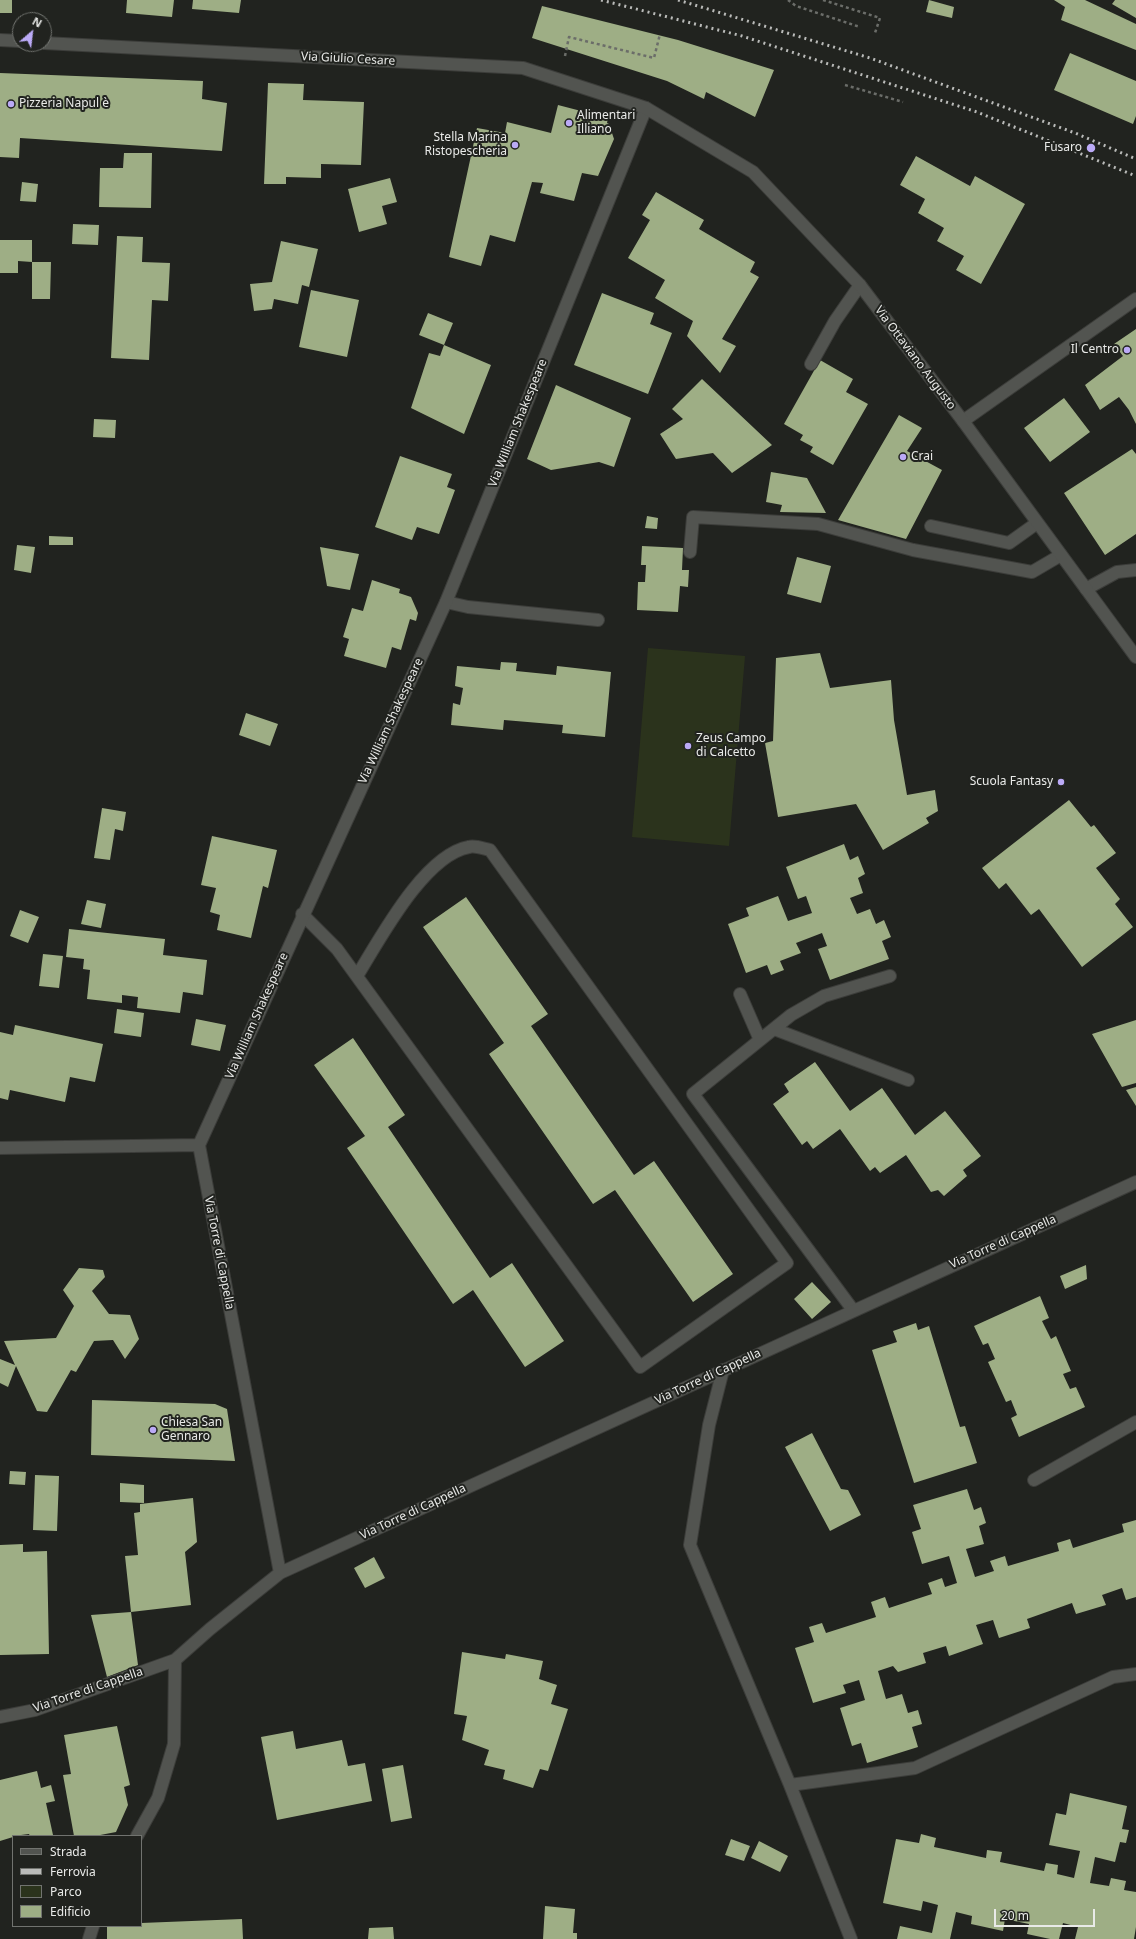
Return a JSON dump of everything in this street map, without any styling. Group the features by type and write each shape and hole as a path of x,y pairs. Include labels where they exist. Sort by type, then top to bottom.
{"street":[{"path":"0,40 12,41"},
{"name":"Via Giulio Cesare","path":"52,43 523,68 646,108"},
{"name":"Via Ottaviano Augusto","path":"646,108 753,172 860,285 963,421 1136,657"},
{"name":"Via William Shakespeare","path":"198,1145 302,914 446,602 646,108"},
{"path":"811,364 835,321 860,285"},
{"path":"963,421 1136,300"},
{"path":"690,552 693,517 818,524 913,550 1032,572 1061,555"},
{"path":"931,526 1009,543 1037,523"},
{"path":"1086,589 1117,572 1136,570"},
{"path":"446,602 468,607 598,620"},
{"path":"302,914 337,949 640,1367 787,1264 490,850 470,846 446,856 424,876 391,922 357,976"},
{"path":"853,1310 693,1094 791,1015 824,996 890,976"},
{"path":"740,994 760,1040"},
{"path":"774,1029 908,1080"},
{"path":"0,1148 198,1145"},
{"name":"Via Torre di Cappella","path":"198,1145 280,1573"},
{"name":"Via Torre di Cappella","path":"0,1717 35,1710 175,1660 210,1629 280,1573 1136,1182"},
{"path":"723,1370 709,1425 690,1545 790,1785 851,1939"},
{"path":"1034,1480 1136,1422"},
{"path":"138,1835 158,1798 174,1744 175,1660"},
{"path":"790,1785 914,1768 1113,1677 1136,1674"},
{"path":"89,1939 93,1927"}],"path":[{"path":"788,0 796,6 860,27"},
{"path":"824,0 880,18 875,33"},
{"path":"565,56 569,37 654,58 660,34"},
{"path":"845,85 903,102"}],"green space":[{"name":"Zeus Campo di Calcetto","path":"648,648 745,656 729,846 632,837"}],"building":[{"path":"0,0 12,0 12,13 0,13"},
{"path":"127,0 174,0 172,17 126,13"},
{"path":"193,0 241,0 239,13 192,9"},
{"path":"929,0 954,7 952,18 926,12"},
{"path":"1054,0 1085,0 1136,24 1136,50 1061,20 1065,7"},
{"path":"1115,0 1136,0 1136,18 1112,4"},
{"path":"542,6 678,40 774,70 755,117 706,92 704,99 667,81 532,38"},
{"path":"1070,53 1136,81 1136,116 1133,124 1054,90"},
{"path":"0,73 203,81 202,99 227,103 222,151 20,138 19,158 0,157"},
{"path":"268,83 304,84 303,100 364,102 361,165 321,164 321,178 286,177 286,184 264,184"},
{"path":"558,105 608,118 607,123 609,124 614,139 598,176 582,173 574,201 540,193 543,183 532,182 515,242 490,235 481,266 449,257 477,128 505,133 507,122 551,133"},
{"path":"124,153 152,153 151,208 99,207 100,168 123,168"},
{"path":"916,156 970,186 975,176 1025,204 981,284 956,270 964,256 937,241 944,228 918,213 925,199 900,185"},
{"path":"390,178 397,202 382,206 387,224 359,232 348,189"},
{"path":"22,182 38,184 36,202 20,201"},
{"path":"656,192 704,220 699,229 755,262 750,272 759,277 722,339 736,346 720,373 687,336 693,321 655,298 665,280 628,258 650,220 642,215"},
{"path":"73,224 99,225 98,245 72,244"},
{"path":"117,236 143,237 142,262 170,263 168,301 152,300 149,360 111,358"},
{"path":"0,240 32,240 32,262 18,261 18,273 0,273"},
{"path":"281,241 318,249 309,287 302,285 298,304 274,299 272,309 254,311 250,284 272,282"},
{"path":"32,262 51,262 50,299 32,299"},
{"path":"311,290 359,300 347,357 299,347"},
{"path":"602,293 654,313 650,324 672,333 648,394 574,365"},
{"path":"428,313 453,323 444,345 419,335"},
{"path":"1136,329 1136,424 1129,410 1119,397 1100,410 1085,385 1123,356 1114,344"},
{"path":"444,345 491,365 464,434 411,408 429,353 440,356"},
{"path":"820,360 853,379 846,392 868,404 833,465 810,452 813,447 800,440 803,435 784,424"},
{"path":"702,379 772,445 732,473 713,453 676,459 660,434 683,419 672,409"},
{"path":"556,385 631,418 614,467 599,462 551,470 527,459"},
{"path":"1064,398 1090,432 1050,462 1024,428"},
{"path":"899,415 922,428 907,451 942,470 906,539 838,520"},
{"path":"94,419 116,420 115,438 93,437"},
{"path":"1132,449 1136,454 1136,534 1105,555 1064,493"},
{"path":"400,456 452,474 447,487 455,490 439,534 417,527 412,540 375,527"},
{"path":"771,472 807,478 826,513 780,512 782,505 766,502"},
{"path":"647,516 658,518 657,529 645,528"},
{"path":"49,536 73,537 73,545 49,545"},
{"path":"17,545 35,547 31,573 14,570"},
{"path":"642,546 683,548 682,570 689,570 688,587 680,586 678,612 637,610 638,582 645,582 646,565 641,565"},
{"path":"320,547 359,554 350,590 327,586"},
{"path":"797,557 831,566 821,603 787,594"},
{"path":"372,580 400,589 399,593 411,597 418,613 416,621 410,619 401,650 392,647 386,668 344,656 349,639 343,637 352,608 363,611"},
{"path":"820,653 830,688 891,680 894,720 907,795 935,790 938,811 926,818 929,823 883,850 856,804 778,817 765,743 773,741 776,658"},
{"path":"501,662 517,663 516,671 556,675 557,666 611,672 605,737 562,733 563,725 504,720 503,730 451,725 453,703 460,705 463,688 455,686 457,666 500,670"},
{"path":"246,713 278,724 270,746 239,735"},
{"path":"1069,800 1091,827 1094,825 1116,853 1096,868 1120,899 1115,904 1133,927 1082,967 1039,909 1031,915 1006,883 999,889 982,868"},
{"path":"102,808 126,812 123,831 115,829 110,860 94,858"},
{"path":"212,836 277,850 268,888 263,886 251,938 217,930 220,915 210,912 216,888 201,885"},
{"path":"844,844 850,860 858,856 865,874 858,878 863,893 850,898 857,914 870,909 876,924 884,920 891,937 882,941 889,959 830,980 818,949 827,946 822,933 796,943 801,953 780,961 784,970 771,975 767,965 746,973 728,924 749,916 746,908 778,896 788,921 812,913 806,896 798,899 786,867"},
{"path":"466,897 548,1014 531,1026 634,1175 654,1161 733,1274 693,1302 615,1190 593,1204 489,1054 504,1043 423,927"},
{"path":"87,900 106,904 101,928 81,924"},
{"path":"20,910 39,917 28,943 10,936"},
{"path":"69,929 165,939 163,955 207,960 203,995 183,992 180,1013 137,1008 138,997 122,995 122,1003 87,999 90,970 83,969 84,959 66,957"},
{"path":"43,954 63,956 59,988 39,986"},
{"path":"117,1009 144,1013 141,1037 114,1033"},
{"path":"196,1019 226,1025 220,1051 191,1045"},
{"path":"1136,1020 1136,1083 1122,1087 1092,1034"},
{"path":"15,1025 103,1044 95,1082 70,1077 65,1102 10,1090 8,1100 0,1098 0,1032 13,1035"},
{"path":"353,1038 405,1115 388,1127 490,1278 512,1263 564,1341 525,1367 473,1290 453,1304 347,1148 365,1136 314,1065"},
{"path":"815,1062 850,1111 882,1088 915,1135 945,1111 981,1156 963,1170 967,1176 944,1196 938,1190 931,1192 906,1155 880,1173 875,1167 870,1171 840,1129 813,1149 807,1141 802,1145 773,1104 789,1092 784,1084"},
{"path":"1136,1087 1136,1106 1126,1090"},
{"path":"1086,1265 1087,1279 1065,1289 1060,1276"},
{"path":"79,1268 103,1270 105,1277 92,1291 109,1314 130,1315 139,1339 125,1359 113,1340 94,1341 76,1372 71,1370 47,1412 37,1411 16,1366 8,1387 0,1383 0,1359 15,1365 4,1341 56,1338 74,1306 63,1290"},
{"path":"812,1282 831,1302 812,1319 794,1299"},
{"path":"1040,1296 1049,1318 1042,1321 1051,1339 1056,1336 1071,1371 1063,1374 1070,1389 1076,1387 1085,1407 1019,1437 1011,1418 1017,1415 1011,1400 1006,1402 988,1362 995,1359 988,1343 983,1345 974,1326"},
{"path":"916,1323 918,1330 929,1326 960,1427 965,1426 977,1463 914,1483 872,1350 897,1342 893,1331"},
{"name":"Chiesa San Gennaro","path":"92,1400 215,1404 227,1409 235,1461 91,1455"},
{"path":"812,1433 841,1489 848,1490 861,1515 830,1531 785,1447"},
{"path":"10,1471 26,1472 25,1485 9,1484"},
{"path":"35,1475 59,1476 57,1531 33,1530"},
{"path":"120,1483 144,1485 144,1503 120,1502"},
{"path":"967,1489 974,1510 981,1507 986,1523 979,1526 984,1544 966,1549 975,1577 994,1571 990,1561 1005,1556 1008,1566 1059,1551 1057,1543 1070,1539 1073,1548 1124,1532 1122,1524 1136,1520 1136,1597 1126,1600 1122,1588 1102,1595 1106,1605 1076,1614 1072,1603 1027,1619 1030,1628 999,1638 993,1620 976,1625 983,1644 949,1656 946,1646 923,1653 926,1663 898,1672 893,1666 878,1671 886,1699 902,1694 908,1713 918,1710 922,1724 912,1727 918,1747 867,1763 861,1743 852,1746 840,1708 865,1700 859,1680 843,1685 846,1693 813,1703 795,1648 814,1642 809,1627 822,1623 826,1633 876,1617 871,1602 885,1597 889,1608 932,1594 928,1583 942,1578 945,1587 957,1583 949,1556 922,1564 912,1532 921,1529 913,1505"},
{"path":"193,1498 197,1542 185,1552 191,1605 131,1612 125,1556 138,1555 134,1513 140,1512 140,1504"},
{"path":"23,1544 23,1552 47,1551 49,1654 0,1655 0,1545"},
{"path":"374,1557 385,1578 365,1588 354,1568"},
{"path":"131,1612 138,1665 107,1677 91,1615"},
{"path":"462,1652 505,1659 506,1654 543,1661 539,1679 557,1685 551,1704 568,1709 548,1771 540,1769 533,1788 503,1779 505,1770 484,1765 489,1750 462,1740 467,1716 454,1714"},
{"path":"117,1726 130,1785 124,1787 128,1805 116,1832 100,1835 74,1835 63,1775 71,1774 64,1735"},
{"path":"293,1731 296,1749 342,1740 348,1766 365,1763 372,1801 277,1820 261,1737"},
{"path":"403,1765 412,1818 391,1822 382,1769"},
{"path":"37,1771 41,1788 51,1785 55,1801 46,1803 53,1835 12,1835 12,1837 0,1841 0,1780"},
{"path":"1070,1793 1127,1806 1122,1829 1129,1830 1126,1843 1120,1842 1115,1862 1095,1857 1090,1883 1109,1886 1111,1878 1126,1881 1124,1890 1136,1892 1136,1927 1134,1939 1075,1939 1078,1927 1063,1923 1059,1939 1050,1939 1027,1934 1029,1924 1005,1919 1003,1931 971,1924 972,1916 956,1912 950,1939 897,1939 900,1926 932,1933 938,1905 923,1901 921,1911 883,1903 896,1839 919,1843 921,1834 936,1838 934,1847 986,1858 987,1850 1002,1852 1000,1862 1044,1871 1046,1863 1058,1865 1057,1874 1074,1878 1080,1851 1049,1845 1056,1813 1066,1815"},
{"path":"731,1839 750,1846 744,1861 725,1855"},
{"path":"759,1841 788,1856 780,1872 751,1858"},
{"path":"545,1906 575,1909 573,1933 577,1933 577,1939 543,1939"},
{"path":"242,1919 243,1939 107,1939 107,1927 142,1927 142,1923"},
{"path":"393,1927 394,1939 368,1939 369,1928"}],"railway":[{"path":"601,0 742,36 977,112 1136,176"},
{"path":"678,0 870,58 1075,133 1136,159"}],"place":[{"name":"Pizzeria Napul è","path":"11,104"},
{"name":"Alimentari Illiano","path":"569,123"},
{"name":"Stella Marina Ristopescheria","path":"515,145"},
{"name":"Fusaro","path":"1091,148"},
{"name":"Il Centro","path":"1127,350"},
{"name":"Crai","path":"903,457"},
{"name":"Zeus Campo di Calcetto","path":"688,746"},
{"name":"Scuola Fantasy","path":"1061,782"},
{"name":"Chiesa San Gennaro","path":"153,1430"}]}
